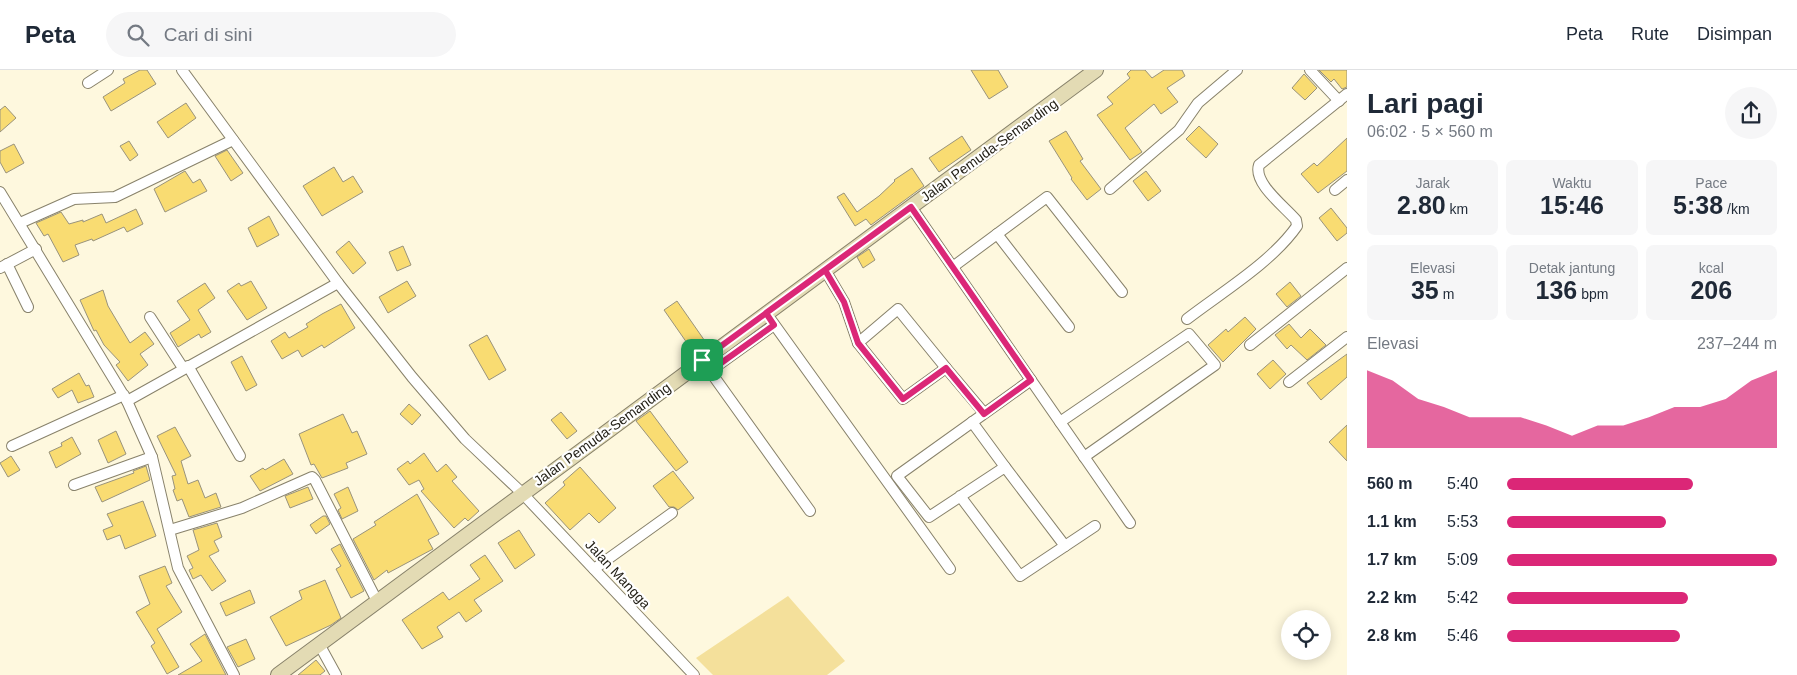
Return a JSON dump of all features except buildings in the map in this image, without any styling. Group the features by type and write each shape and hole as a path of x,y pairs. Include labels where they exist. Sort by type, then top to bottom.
{"main road":[{"name":"Jalan Pemuda-Semanding","path":"286,673 319,644 522,493 706,366 770,319 825,270 1096,70"}],"street":[{"path":"88,83 108,70"},
{"name":"Jalan Mangga","path":"182,70 338,283 412,377 465,439 522,493 694,675"},
{"path":"1110,189 1179,130 1198,103 1237,70"},
{"path":"1187,319 1261,262 1297,226 1293,216 1260,180 1257,172 1259,164 1343,97 1310,70"},
{"path":"20,223 74,199 115,196 233,140"},
{"path":"1335,190 1347,180"},
{"path":"0,192 125,398 152,457 178,568 234,675"},
{"path":"954,266 1047,197 1122,292"},
{"path":"911,207 954,266 1130,523"},
{"path":"997,234 1069,327"},
{"path":"28,307 4,266 36,249"},
{"path":"1250,344 1347,268"},
{"path":"825,270 844,302 858,343 903,399 946,368"},
{"path":"12,446 125,398 186,367 338,283"},
{"path":"858,343 898,310 984,414"},
{"path":"150,317 186,367 240,456"},
{"path":"770,319 950,569"},
{"path":"1060,422 1189,334 1215,365 1084,457"},
{"path":"1289,382 1347,337"},
{"path":"706,366 810,510"},
{"path":"1005,467 930,517 897,476 1031,380"},
{"path":"972,422 1065,546"},
{"path":"74,486 152,457"},
{"path":"170,530 242,508 312,477 316,480 377,601"},
{"path":"960,496 1020,576 1095,526"},
{"path":"594,569 672,513"},
{"path":"319,644 336,675"}],"shaded area":[{"path":"788,596 845,661 827,675 713,675 696,658"}],"route":[{"path":"702,360 710,371 774,325 766,313 911,207 958,272 1031,380 984,414 946,368 903,399 858,343 844,302 825,270 734,337 702,360"}]}
